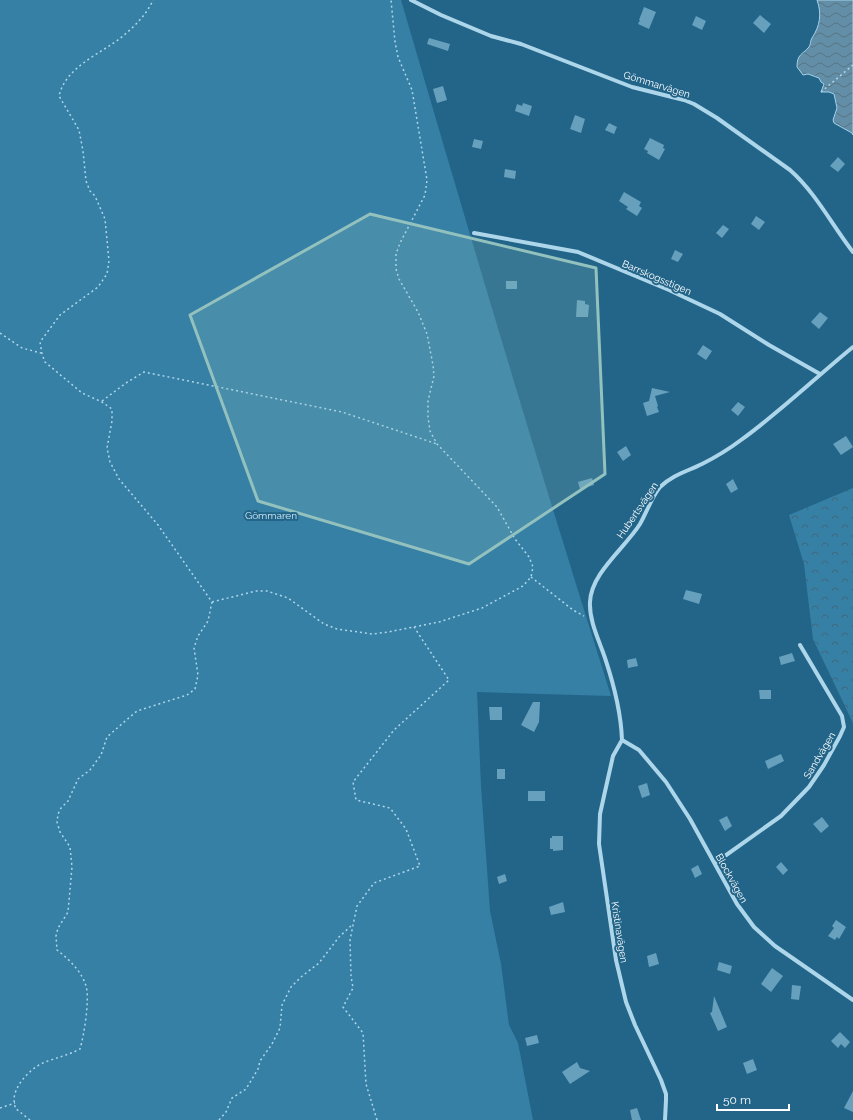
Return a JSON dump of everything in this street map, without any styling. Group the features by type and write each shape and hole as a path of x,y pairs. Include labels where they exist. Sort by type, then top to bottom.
{"street":[{"name":"Gömmarvägen","path":"411,0 441,15 491,36 528,47 632,87 684,100 709,113 790,170 801,180 815,197 839,234 853,252"},
{"name":"Barrskogsstigen","path":"474,233 578,252 669,290 720,314 769,345 820,374"},
{"name":"Hubertsvägen","path":"622,740 620,712 615,692 592,620 590,602 595,584 602,572 640,524 651,501 660,488 679,474 714,458 741,440 774,415 820,374 853,348"},
{"name":"Sandvägen","path":"715,863 781,816 809,787 824,765 844,727 842,716 800,645"},
{"name":"Blockvägen","path":"622,740 639,750 666,782 690,818 737,904 754,927 775,946 853,1000"},
{"name":"Kristinavägen","path":"622,740 614,756 600,814 599,844 616,960 626,1002 634,1024 661,1080 666,1094 665,1120"}],"path":[{"path":"30,1120 15,1108 14,1098 21,1082 33,1068 47,1061 68,1055 80,1049 84,1035 87,1009 87,987 78,971 67,958 57,950 56,936 58,928 68,912 72,867 70,847 60,832 57,822 58,814 68,801 78,778 90,770 101,755 107,737 137,711 187,695 195,689 198,674 194,648 198,636 208,621 212,602 158,525 119,479 110,462 107,448 112,421 112,409 102,402 82,393 45,362 40,342 48,329 60,315 98,287 107,274 109,261 105,219 95,196 90,191 86,181 79,130 59,96 61,88 67,78 83,64 123,36 138,22 151,6 153,0"},
{"path":"212,602 256,591 267,591 288,598 324,624 337,629 372,634 439,622 482,608 523,586 531,577 533,567 529,557 515,539 497,507 438,444 430,431 428,401 434,376 427,334 418,312 399,279 396,268 396,254 400,243 425,195 427,180 412,90 398,57 394,42 391,0"},
{"path":"821,92 853,65"},
{"path":"0,333 22,348 42,354"},
{"path":"102,402 126,383 144,372 342,412 438,444"},
{"path":"531,577 573,610 592,620"},
{"path":"377,1120 366,1084 363,1033 343,1007 353,988 351,976 350,940 352,925 357,906 374,883 420,866 406,829 390,808 356,800 353,782 394,730 449,680 414,627"},
{"path":"219,1120 226,1112 232,1098 246,1088 258,1069 260,1061 272,1044 280,1028 282,1005 291,987 319,963 339,937 352,925"},
{"path":"0,1108 15,1103"}],"highlighted area":[{"path":"370,214 596,268 605,474 469,564 258,501 190,315"}],"green space":[{"name":"Gömmaren","path":"0,0 401,0 504,349 611,696 477,692 481,786 490,911 501,964 509,1025 518,1043 533,1120 0,1120"},
{"path":"853,488 853,723 813,639 804,564 789,515"}],"water":[{"path":"817,0 853,0 853,135 834,123 833,120 837,108 834,94 829,92 821,92 824,84 819,78 808,74 803,75 797,67 799,57 809,47 818,24 820,15"}],"building":[{"path":"644,7 656,12 649,29 638,24"},
{"path":"760,15 771,24 764,33 753,23"},
{"path":"696,16 706,21 702,30 692,25"},
{"path":"429,38 450,44 448,51 427,44"},
{"path":"443,86 447,100 437,103 433,89"},
{"path":"523,103 532,106 529,116 515,111 517,104 522,106"},
{"path":"575,115 585,119 581,133 570,129"},
{"path":"609,123 617,127 614,134 605,130"},
{"path":"650,138 664,145 663,148 665,149 659,160 647,153 648,151 644,149"},
{"path":"474,139 483,141 481,149 472,147"},
{"path":"838,157 845,164 838,172 830,166"},
{"path":"505,169 516,171 515,179 504,177"},
{"path":"624,192 641,202 639,206 642,208 637,216 626,209 628,207 619,201"},
{"path":"756,216 765,222 759,230 751,224"},
{"path":"723,225 729,229 722,238 716,233"},
{"path":"675,250 683,254 678,262 671,259"},
{"path":"506,281 517,281 517,289 506,289"},
{"path":"577,300 585,301 585,304 589,305 588,317 576,317"},
{"path":"820,312 828,318 819,329 811,322"},
{"path":"703,345 712,351 706,360 697,354"},
{"path":"652,388 670,392 655,396 659,412 647,416 643,403 649,401"},
{"path":"738,402 745,407 738,416 731,410"},
{"path":"846,436 853,447 841,455 833,444"},
{"path":"626,446 631,455 623,461 617,452"},
{"path":"592,478 594,485 580,489 578,482"},
{"path":"733,479 738,489 731,493 726,484"},
{"path":"686,590 702,594 699,604 683,599"},
{"path":"792,653 795,661 781,665 779,657"},
{"path":"636,658 638,666 628,668 627,660"},
{"path":"759,690 771,690 771,699 760,699"},
{"path":"533,702 540,702 539,722 534,732 521,725"},
{"path":"489,707 502,707 502,720 490,720"},
{"path":"781,754 784,761 768,769 765,761"},
{"path":"497,769 505,769 505,779 497,779"},
{"path":"647,783 650,795 642,798 638,786"},
{"path":"528,791 545,791 545,801 528,801"},
{"path":"727,816 732,826 725,831 719,820"},
{"path":"822,817 829,826 821,833 813,824"},
{"path":"552,836 563,836 563,850 553,851 553,849 550,849 550,838 552,838"},
{"path":"781,862 788,870 783,875 776,867"},
{"path":"698,865 702,874 695,878 691,869"},
{"path":"505,874 507,881 499,884 497,877"},
{"path":"563,902 565,912 551,915 549,907"},
{"path":"836,920 846,927 839,939 837,937 835,940 828,936 834,928 832,926"},
{"path":"656,953 659,964 649,967 647,956"},
{"path":"719,962 732,966 730,974 717,970"},
{"path":"772,968 783,976 771,992 761,984"},
{"path":"792,985 801,986 799,1000 791,999"},
{"path":"714,996 727,1027 718,1031 710,1013 712,1012"},
{"path":"840,1032 850,1042 845,1048 841,1044 838,1048 831,1041"},
{"path":"537,1035 539,1043 527,1046 525,1038"},
{"path":"753,1059 757,1070 747,1074 743,1063"},
{"path":"577,1062 580,1068 590,1071 570,1084 562,1072"},
{"path":"853,1091 853,1112 844,1108"},
{"path":"637,1108 641,1120 632,1120 630,1110"}]}
